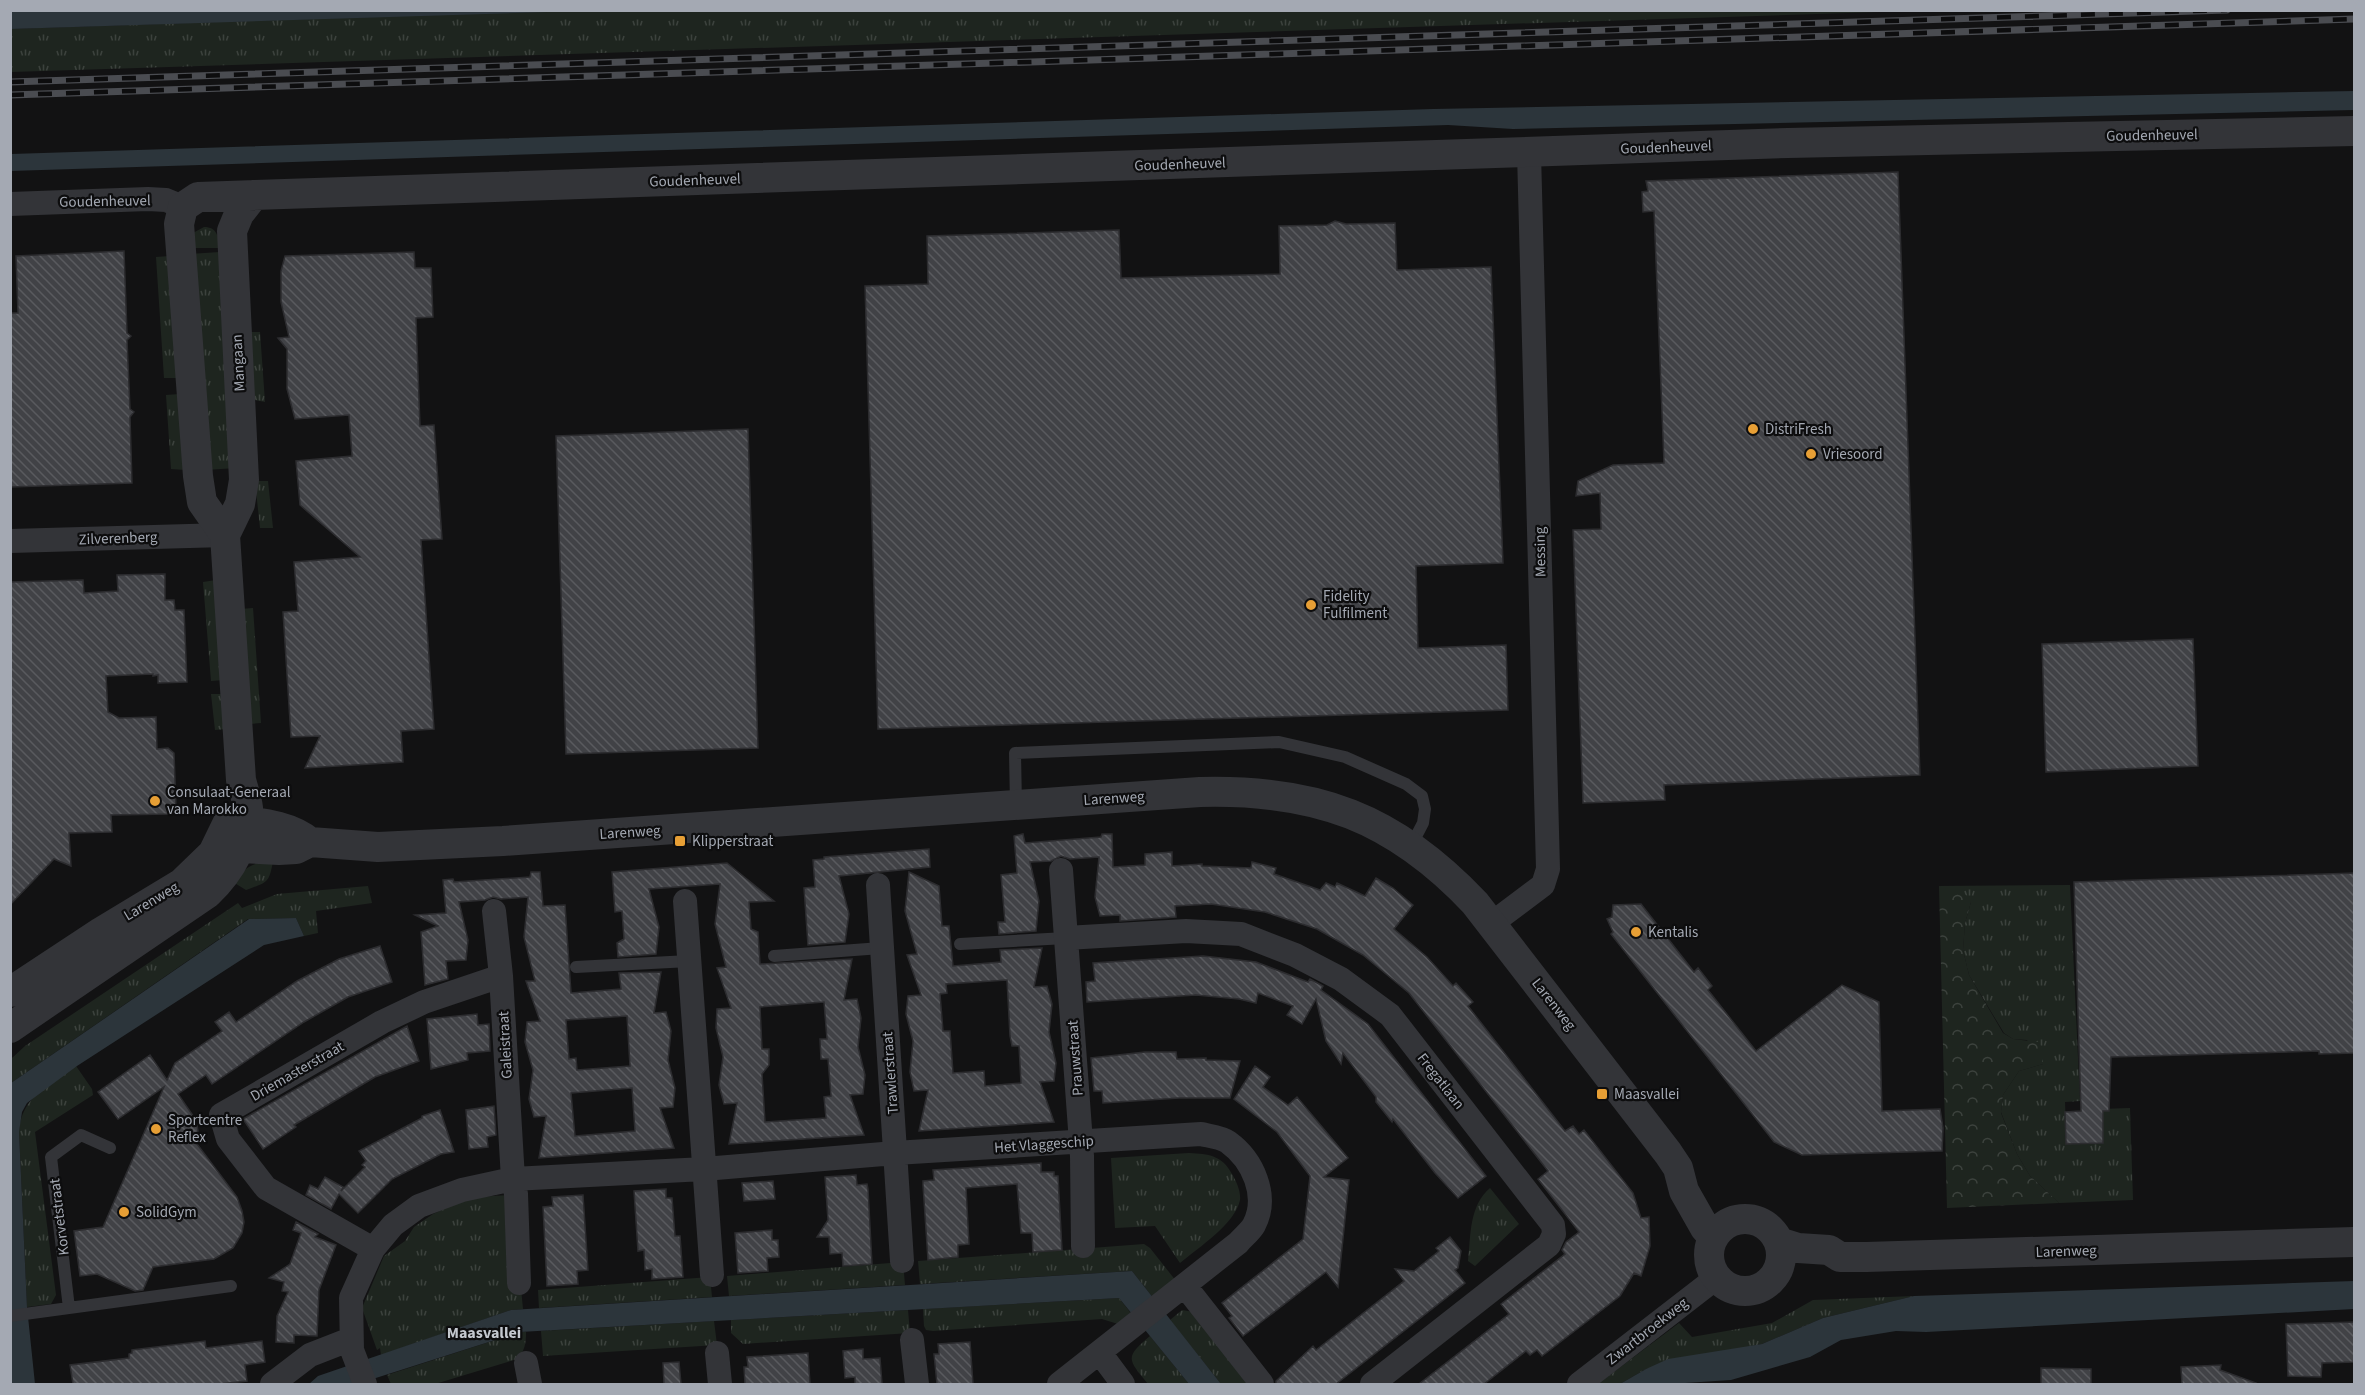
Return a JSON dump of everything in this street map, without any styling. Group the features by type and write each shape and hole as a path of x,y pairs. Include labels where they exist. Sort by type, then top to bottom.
{"street":[{"name":"Goudenheuvel","path":"10,204 148,199 166,200 183,207 198,197 254,195 1847,141 2355,131"},
{"name":"Messing","path":"1491,924 1543,885 1548,869 1529,153"},
{"name":"Mangaan","path":"235,832 248,806 241,780 225,535 240,504 244,480 232,231 239,214 254,195"},
{"path":"183,207 179,224 198,477 202,502 225,535"},
{"name":"Zilverenberg","path":"10,541 225,535"},
{"name":"Larenweg","path":"235,832 296,849 310,842 378,847 503,841 1200,792 1244,791 1299,798 1348,813 1392,834 1411,846 1452,879 1491,924 1616,1084 1678,1168 1684,1191 1705,1228 1722,1228"},
{"name":"Larenweg","path":"10,992 101,932 182,883 235,832"},
{"name":"Larenweg","path":"10,1028 208,893 222,879 235,832"},
{"name":"Prauwstraat","path":"1060,870 1081,1142 1083,1246"},
{"name":"Trawlerstraat","path":"878,885 902,1261"},
{"path":"685,901 712,1275"},
{"name":"Galeistraat","path":"494,911 501,976 513,1179"},
{"name":"Fregatlaan","path":"1066,938 1186,931 1241,934 1296,955 1341,979 1390,1015 1553,1225 1554,1234 1549,1245 1372,1384"},
{"name":"Driemasterstraat","path":"373,1250 266,1188 228,1139 221,1115 382,1022 424,1002 501,976"},
{"name":"Het Vlaggeschip","path":"365,1384 352,1345 351,1298 373,1250 393,1225 419,1206 462,1190 513,1179 704,1170 895,1153 1201,1134 1226,1141 1245,1158 1258,1183 1260,1203 1254,1226 1238,1243 1059,1384"},
{"path":"513,1179 516,1194 519,1283"},
{"path":"1746,1218 1760,1221 1772,1230 1779,1242 1782,1257 1778,1273 1756,1290 1741,1291 1727,1287 1716,1278 1710,1269 1709,1247 1722,1228 1746,1218"},
{"name":"Larenweg","path":"1779,1242 1798,1248 1829,1250 1840,1257 2355,1242"},
{"path":"1778,1273 1828,1264 1840,1257"},
{"name":"Zwartbroekweg","path":"1579,1384 1716,1278"},
{"path":"1177,1292 1262,1384"},
{"path":"912,1340 917,1384"},
{"path":"272,1384 310,1355 352,1345"},
{"path":"1108,1347 1124,1384"},
{"path":"717,1353 720,1384"}],"lane":[{"path":"1016,805 1015,753 1280,742 1345,757 1406,784 1422,796 1425,809 1423,824 1411,846"},
{"path":"960,944 1066,938"},
{"path":"774,956 881,948"},
{"path":"576,967 689,961"},
{"name":"Korvetstraat","path":"69,1308 51,1157 81,1135 110,1148"},
{"path":"10,1316 231,1286"}],"green space":[{"path":"578,10 1910,11 11,72 10,29"},
{"path":"204,227 214,230 220,248 190,248 193,233"},
{"path":"220,252 236,468 205,470 190,254"},
{"path":"170,256 179,378 164,378 156,257"},
{"path":"246,332 260,332 265,402 255,400"},
{"path":"180,394 186,470 171,469 166,395"},
{"path":"255,481 268,481 273,528 260,528"},
{"path":"216,580 223,680 211,681 203,582"},
{"path":"253,608 261,723 249,724 241,609"},
{"path":"211,694 225,694 226,729 215,730"},
{"path":"273,861 270,874 263,883 246,890 233,882 250,866"},
{"path":"2070,885 2080,1101 2065,1102 2066,1130 2102,1109 2130,1108 2133,1200 2059,1203 2030,1176 2017,1154 2001,1112 2003,1095 2019,1071 2043,1064 2027,1040 2013,1039 2004,1033 1969,975 1963,950 1965,923 1971,902 1939,886"},
{"path":"368,886 372,903 316,911 318,933 304,936 296,918 248,919 11,1083 11,1059 25,1046 238,903 242,908 277,894"},
{"path":"1939,886 1957,889 1970,898 1963,950 1969,975 2003,1033 2013,1039 2039,1042 2043,1053 2043,1064 2019,1071 2003,1095 2001,1113 2017,1154 2030,1176 2059,1203 1947,1208"},
{"path":"76,1066 92,1089 93,1095 35,1132 56,1295 51,1304 27,1307 19,1132 21,1120 25,1109 38,1093"},
{"path":"1189,1153 1208,1155 1224,1163 1237,1183 1240,1200 1237,1209 1224,1226 1180,1263 1155,1226 1115,1228 1111,1158"},
{"path":"1490,1188 1519,1224 1475,1266 1468,1261 1472,1222 1478,1203"},
{"path":"509,1195 512,1197 523,1309 511,1310 381,1355 380,1348 377,1350 362,1308 384,1256 405,1241 414,1227 433,1214 457,1203 478,1197"},
{"path":"1144,1244 1150,1248 1180,1286 1158,1304 1132,1271 920,1284 918,1261"},
{"path":"903,1262 905,1285 729,1296 727,1276"},
{"path":"710,1277 712,1297 539,1308 538,1290"},
{"path":"1914,1296 1823,1318 1762,1344 1646,1369 1620,1384 1598,1384 1679,1323 1692,1337 1772,1323 1813,1300"},
{"path":"1119,1298 1137,1321 1118,1324 1102,1319 933,1331 926,1330 924,1326 923,1309"},
{"path":"908,1310 910,1333 743,1344 731,1333 731,1320"},
{"path":"1182,1310 1194,1312 1252,1384 1221,1384 1170,1320"},
{"path":"714,1321 717,1345 543,1356 541,1331"},
{"path":"526,1332 526,1340 517,1359 435,1384 391,1384 387,1375"},
{"path":"1150,1336 1189,1384 1148,1384 1136,1369 1132,1359 1136,1349"}],"shaded area":[{"path":"11,10 578,10 578,11 11,29"},
{"path":"2354,91 2354,110 1513,129 1448,125 10,171 11,154 1433,109"},
{"path":"296,918 304,936 264,945 77,1066 27,1103 22,1112 19,1132 27,1307 35,1384 11,1384 11,1083 249,919"},
{"path":"1132,1271 1221,1384 1189,1384 1119,1298 520,1332 357,1384 309,1384 318,1376 511,1310"},
{"path":"2354,1281 2354,1309 1926,1332 1896,1331 1841,1340 1810,1357 1731,1380 1670,1384 1620,1384 1668,1359 1762,1344 1823,1318 1914,1296"}],"building":[{"path":"1898,172 1920,775 1664,785 1665,800 1583,803 1573,530 1601,529 1600,493 1576,496 1578,481 1613,465 1664,463 1654,211 1643,212 1642,192 1648,191 1646,181"},
{"path":"1335,221 1346,224 1395,223 1397,270 1491,267 1503,563 1416,566 1418,648 1506,645 1508,710 878,729 865,286 928,284 927,236 1119,230 1121,278 1280,274 1279,226 1327,225"},
{"path":"124,251 127,333 131,336 127,340 130,409 134,412 130,417 132,483 10,487 10,313 18,313 16,256"},
{"path":"414,252 415,268 431,268 433,317 416,318 420,426 434,425 442,539 421,540 434,729 401,731 403,762 305,768 320,736 291,737 283,612 298,611 294,562 360,557 300,505 296,461 352,456 349,415 295,419 287,389 287,349 278,338 289,337 281,302 281,271 285,256"},
{"path":"748,429 758,748 566,754 556,436"},
{"path":"165,574 165,600 174,600 175,610 184,610 187,682 158,683 158,675 153,676 153,674 106,676 108,712 119,718 156,717 157,749 168,748 174,753 176,808 171,814 111,815 112,832 69,833 71,866 54,859 10,905 10,582 83,580 84,593 118,591 117,575"},
{"path":"2193,639 2198,766 2046,772 2042,644"},
{"path":"1023,834 1025,843 1101,837 1102,834 1112,834 1113,867 1145,865 1145,854 1172,852 1172,866 1202,864 1202,866 1251,868 1252,862 1276,868 1274,874 1320,890 1326,883 1335,887 1337,883 1365,896 1376,878 1393,888 1413,905 1394,929 1427,957 1453,986 1456,983 1473,1002 1468,1006 1565,1131 1573,1126 1579,1134 1584,1130 1633,1193 1641,1218 1649,1217 1650,1246 1641,1276 1634,1273 1620,1296 1542,1356 1537,1350 1530,1355 1526,1351 1484,1384 1419,1384 1509,1314 1501,1304 1565,1254 1562,1250 1566,1242 1579,1232 1538,1179 1548,1171 1409,993 1363,955 1317,929 1265,912 1211,904 1175,906 1176,917 1120,921 1120,915 1100,916 1095,897 1099,857 1070,859 1061,856 1051,861 1030,862 1039,901 1036,931 999,934 998,922 1005,922 1001,875 1017,873 1014,836"},
{"path":"929,849 930,867 839,876 849,914 845,942 808,945 804,888 815,887 813,860 824,859 824,857"},
{"path":"727,863 774,901 749,902 751,929 758,932 760,964 852,959 844,1000 857,999 861,1018 858,1047 865,1075 863,1094 850,1095 864,1135 729,1144 737,1103 724,1104 719,1085 723,1057 716,1028 717,1009 731,1008 717,968 726,967 715,924 720,884 649,889 659,927 656,954 618,957 617,943 624,939 622,911 615,912 612,872","holes":["824,1002 827,1039 820,1039 821,1059 828,1059 831,1096 824,1097 826,1118 765,1122 762,1074 769,1065 769,1049 762,1049 760,1007"]},
{"path":"531,872 540,872 543,906 565,905 571,993 621,989 619,973 661,972 654,1013 666,1012 671,1031 668,1060 675,1088 673,1107 660,1108 674,1148 539,1158 546,1116 534,1117 529,1099 533,1070 525,1042 527,1022 540,1021 526,981 535,981 524,937 528,897 501,899 493,897 485,900 459,902 468,940 466,960 446,961 448,979 425,985 421,932 438,926 415,915 446,913 443,880 453,879 454,882 530,877","holes":["627,1016 630,1066 577,1070 576,1058 569,1059 566,1020","632,1088 635,1131 575,1136 571,1093"]},
{"path":"909,872 939,886 942,926 949,926 953,966 1001,962 1000,950 1042,948 1034,987 1047,986 1052,1004 1049,1032 1056,1063 1054,1081 1040,1082 1054,1122 919,1131 928,1090 914,1091 910,1072 913,1041 906,1014 908,996 921,995 907,955 917,954 905,911","holes":["1007,980 1012,1046 1019,1046 1021,1083 985,1086 984,1071 953,1073 950,1031 943,1031 940,994 947,993 946,984"]},
{"path":"2355,873 2355,1053 2319,1054 2319,1051 2111,1057 2109,1111 2103,1111 2103,1143 2066,1144 2065,1112 2081,1111 2074,882"},
{"path":"1641,904 1694,972 1698,968 1712,986 1708,990 1756,1051 1842,985 1879,1002 1882,1111 1940,1109 1943,1128 1942,1151 1802,1155 1774,1142 1611,934 1613,932 1607,919 1612,917 1613,905"},
{"path":"380,946 392,982 348,997 304,1022 212,1084 206,1075 178,1094 196,1120 198,1131 194,1140 237,1197 242,1211 244,1222 242,1233 233,1248 214,1259 153,1267 143,1290 135,1291 97,1274 80,1276 74,1231 103,1227 164,1087 118,1119 98,1092 150,1055 167,1080 175,1063 222,1031 215,1022 229,1012 236,1022 297,981 339,959"},
{"path":"1203,956 1256,962 1308,982 1310,979 1323,986 1321,990 1368,1024 1486,1176 1458,1198 1435,1173 1393,1119 1392,1122 1376,1102 1376,1097 1343,1053 1341,1064 1326,1041 1316,999 1302,1024 1287,1015 1293,1006 1258,993 1256,1003 1196,995 1087,1002 1086,982 1095,981 1093,963"},
{"path":"477,1014 478,1025 489,1024 490,1051 467,1053 468,1060 431,1069 427,1019"},
{"path":"407,1026 419,1061 375,1077 294,1125 296,1127 263,1149 243,1119"},
{"path":"1145,1052 1176,1052 1177,1059 1206,1058 1206,1060 1240,1061 1230,1098 1179,1098 1103,1103 1102,1091 1094,1091 1091,1058"},
{"path":"1255,1066 1270,1077 1263,1087 1288,1105 1297,1097 1348,1158 1324,1177 1349,1180 1338,1287 1326,1272 1243,1336 1229,1318 1232,1316 1222,1303 1303,1239 1310,1176 1277,1132 1234,1099"},
{"path":"494,1106 496,1135 487,1137 488,1147 469,1149 466,1110"},
{"path":"440,1110 454,1152 441,1154 392,1179 358,1213 339,1194 331,1209 306,1195 310,1185 318,1189 325,1177 343,1187 341,1191 365,1167 362,1165 366,1161 359,1151 422,1116"},
{"path":"1041,1163 1041,1172 1054,1172 1054,1176 1058,1176 1062,1250 1033,1252 1032,1233 1021,1233 1017,1184 966,1188 969,1244 958,1245 958,1257 928,1260 923,1181 934,1180 933,1170"},
{"path":"856,1175 857,1185 867,1184 868,1189 872,1264 843,1266 842,1253 830,1254 829,1237 817,1237 828,1220 825,1177"},
{"path":"773,1181 775,1199 744,1201 742,1183"},
{"path":"666,1189 666,1198 672,1198 675,1236 680,1236 683,1277 652,1279 652,1269 645,1270 644,1250 638,1251 634,1191"},
{"path":"583,1195 588,1270 577,1271 578,1284 547,1286 543,1207 553,1206 552,1197"},
{"path":"296,1222 318,1234 315,1237 336,1245 319,1290 317,1336 294,1335 294,1343 276,1342 277,1316 288,1292 282,1291 284,1282 269,1278 290,1264 301,1233 293,1230"},
{"path":"772,1230 772,1240 778,1240 779,1257 767,1258 768,1271 738,1273 735,1233"},
{"path":"1450,1237 1461,1251 1458,1268 1455,1270 1465,1283 1336,1384 1276,1384 1276,1381 1313,1346 1316,1350 1404,1281 1395,1269 1414,1271 1439,1251 1436,1248"},
{"path":"2355,1322 2355,1362 2322,1363 2321,1377 2288,1376 2286,1324"},
{"path":"205,1341 206,1348 262,1341 265,1362 245,1365 247,1381 220,1384 73,1384 70,1365 129,1358 132,1350"},
{"path":"970,1342 973,1384 937,1384 934,1354 939,1354 938,1344"},
{"path":"863,1349 863,1359 880,1358 882,1384 855,1384 855,1377 845,1378 843,1351"},
{"path":"808,1353 810,1384 745,1384 744,1367 748,1367 747,1357"},
{"path":"679,1362 681,1384 664,1384 663,1363"},
{"path":"2221,1365 2220,1370 2256,1383 2182,1384 2181,1367"},
{"path":"2041,1368 2091,1369 2091,1384 2041,1384"}],"railway":[{"path":"10,82 2227,10"},
{"path":"10,95 2354,19"}],"place":[{"name":"DistriFresh","path":"1753,429"},
{"name":"Vriesoord","path":"1811,454"},
{"name":"Fidelity Fulfilment","path":"1311,605"},
{"name":"Consulaat-Generaal van Marokko","path":"155,801"},
{"name":"Klipperstraat","path":"680,841"},
{"name":"Kentalis","path":"1636,932"},
{"name":"Maasvallei","path":"1602,1094"},
{"name":"Sportcentre Reflex","path":"156,1129"},
{"name":"SolidGym","path":"124,1212"}],"district":[{"name":"Maasvallei","path":"484,1332"}]}
